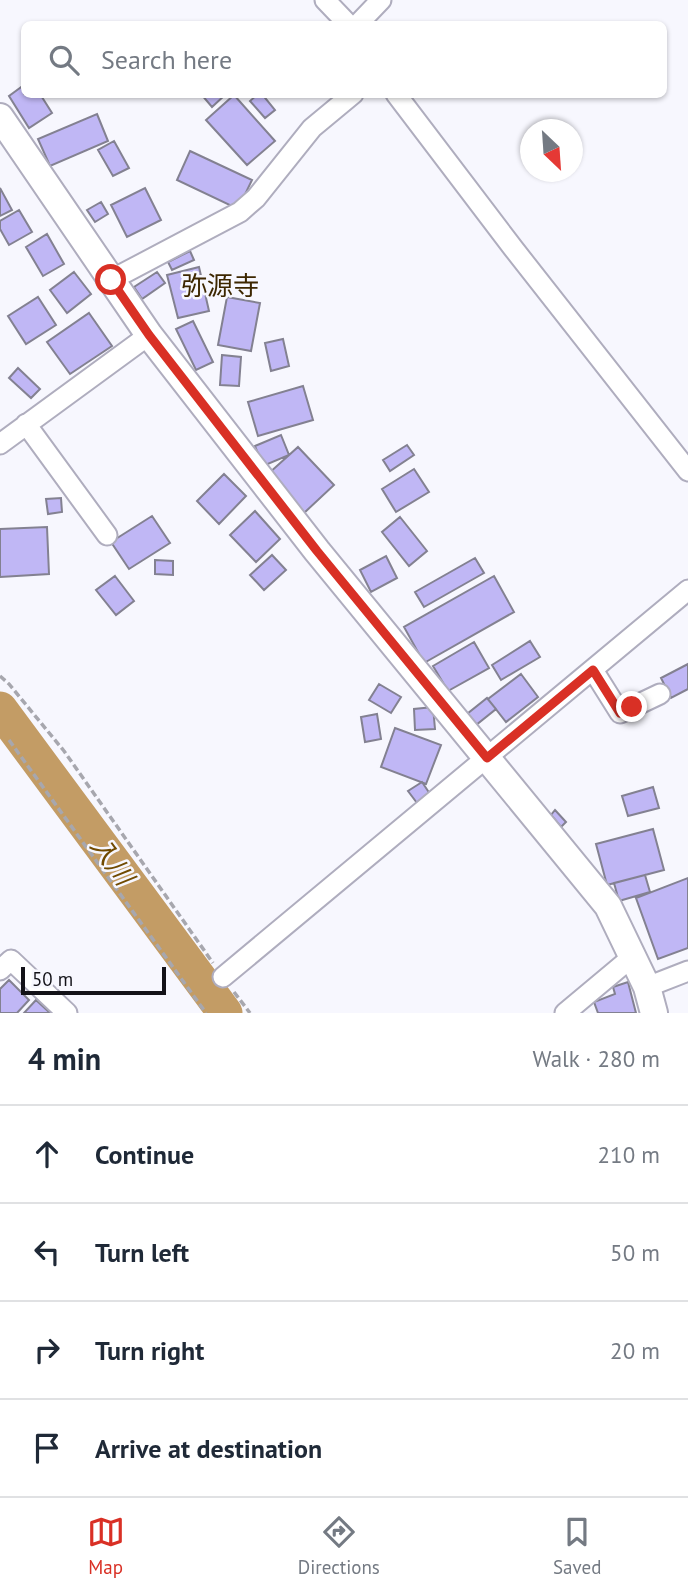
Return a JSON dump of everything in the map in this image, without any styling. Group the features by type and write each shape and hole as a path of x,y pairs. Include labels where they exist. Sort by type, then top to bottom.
{"street":[{"path":"325,0 345,21"},
{"path":"361,21 381,0"},
{"path":"111,280 240,212 256,198 312,128 348,98"},
{"path":"399,98 688,471"},
{"path":"0,117 149,335 317,551 608,906 647,987 654,1013"},
{"path":"0,444 149,335"},
{"path":"26,424 107,535"},
{"path":"223,977 688,590"},
{"path":"593,670 620,713 660,694"},
{"path":"565,1013 632,957"},
{"path":"0,970 11,960 67,1013"},
{"path":"647,987 688,971"}],"path":[{"path":"0,676 64,751 250,1013"},
{"path":"9,740 206,1013"}],"building":[{"path":"21,87 21,98 43,98 52,113 29,128 9,96"},
{"path":"204,98 222,98 212,107"},
{"path":"231,98 237,98 275,141 247,165 206,120"},
{"path":"253,98 265,98 275,110 265,118 250,101"},
{"path":"97,114 108,141 50,166 38,139"},
{"path":"114,141 129,168 113,176 98,150"},
{"path":"190,151 252,180 238,209 177,180"},
{"path":"0,188 12,210 0,216"},
{"path":"145,188 161,220 127,237 111,205"},
{"path":"101,202 108,214 95,222 87,210"},
{"path":"19,210 32,232 9,245 0,229 0,221"},
{"path":"47,234 64,264 43,276 26,247"},
{"path":"190,251 194,260 172,270 168,262"},
{"path":"199,267 209,311 178,318 167,275"},
{"path":"74,272 91,294 67,313 50,290"},
{"path":"157,272 165,283 142,299 134,287"},
{"path":"38,297 56,325 26,344 8,316"},
{"path":"227,297 260,303 251,351 218,345"},
{"path":"89,313 112,346 70,374 47,342"},
{"path":"193,321 213,362 196,370 176,329"},
{"path":"283,339 289,366 271,371 265,343"},
{"path":"222,355 241,357 239,386 220,385"},
{"path":"18,368 40,389 31,398 9,378"},
{"path":"303,386 313,420 258,436 248,402"},
{"path":"281,435 289,455 263,466 255,446"},
{"path":"407,445 414,455 390,471 383,460"},
{"path":"298,447 334,485 304,513 268,474"},
{"path":"414,469 429,492 396,512 382,489"},
{"path":"224,474 246,496 219,524 197,501"},
{"path":"61,498 62,512 48,514 46,499"},
{"path":"255,511 280,539 256,562 230,535"},
{"path":"152,516 170,543 129,569 111,542"},
{"path":"400,517 427,551 409,566 382,532"},
{"path":"47,527 49,574 0,577 0,529"},
{"path":"272,555 286,570 264,590 250,575"},
{"path":"386,556 397,578 371,592 360,570"},
{"path":"475,558 484,573 424,607 415,592"},
{"path":"155,560 173,561 173,575 155,574"},
{"path":"115,576 134,601 116,615 96,590"},
{"path":"494,576 514,612 424,663 404,627"},
{"path":"530,641 540,657 501,680 492,665"},
{"path":"474,642 489,668 448,691 433,666"},
{"path":"688,664 688,689 671,698 661,678"},
{"path":"521,674 538,697 506,722 488,699"},
{"path":"379,684 401,697 391,713 369,700"},
{"path":"487,698 496,709 476,725 467,714"},
{"path":"433,707 435,729 415,730 414,709"},
{"path":"377,714 381,739 365,742 361,717"},
{"path":"395,728 441,745 426,784 381,767"},
{"path":"422,782 430,794 417,803 408,791"},
{"path":"653,787 659,808 628,816 622,796"},
{"path":"555,810 566,822 561,827 551,815"},
{"path":"653,829 664,870 607,885 596,844"},
{"path":"645,875 650,892 619,901 614,883"},
{"path":"688,878 688,948 658,959 636,898"},
{"path":"9,980 29,1000 17,1013 0,1013 0,989"},
{"path":"628,982 636,1013 598,1013 594,1002 615,994 613,987"},
{"path":"36,1000 50,1013 24,1013"}],"waterway":[{"name":"入川","path":"0,709 225,1013"}],"district":[{"name":"弥源寺","path":"220,286"}],"route":[{"path":"111,280 149,335 317,551 487,758 593,670 620,713 632,707"}]}
